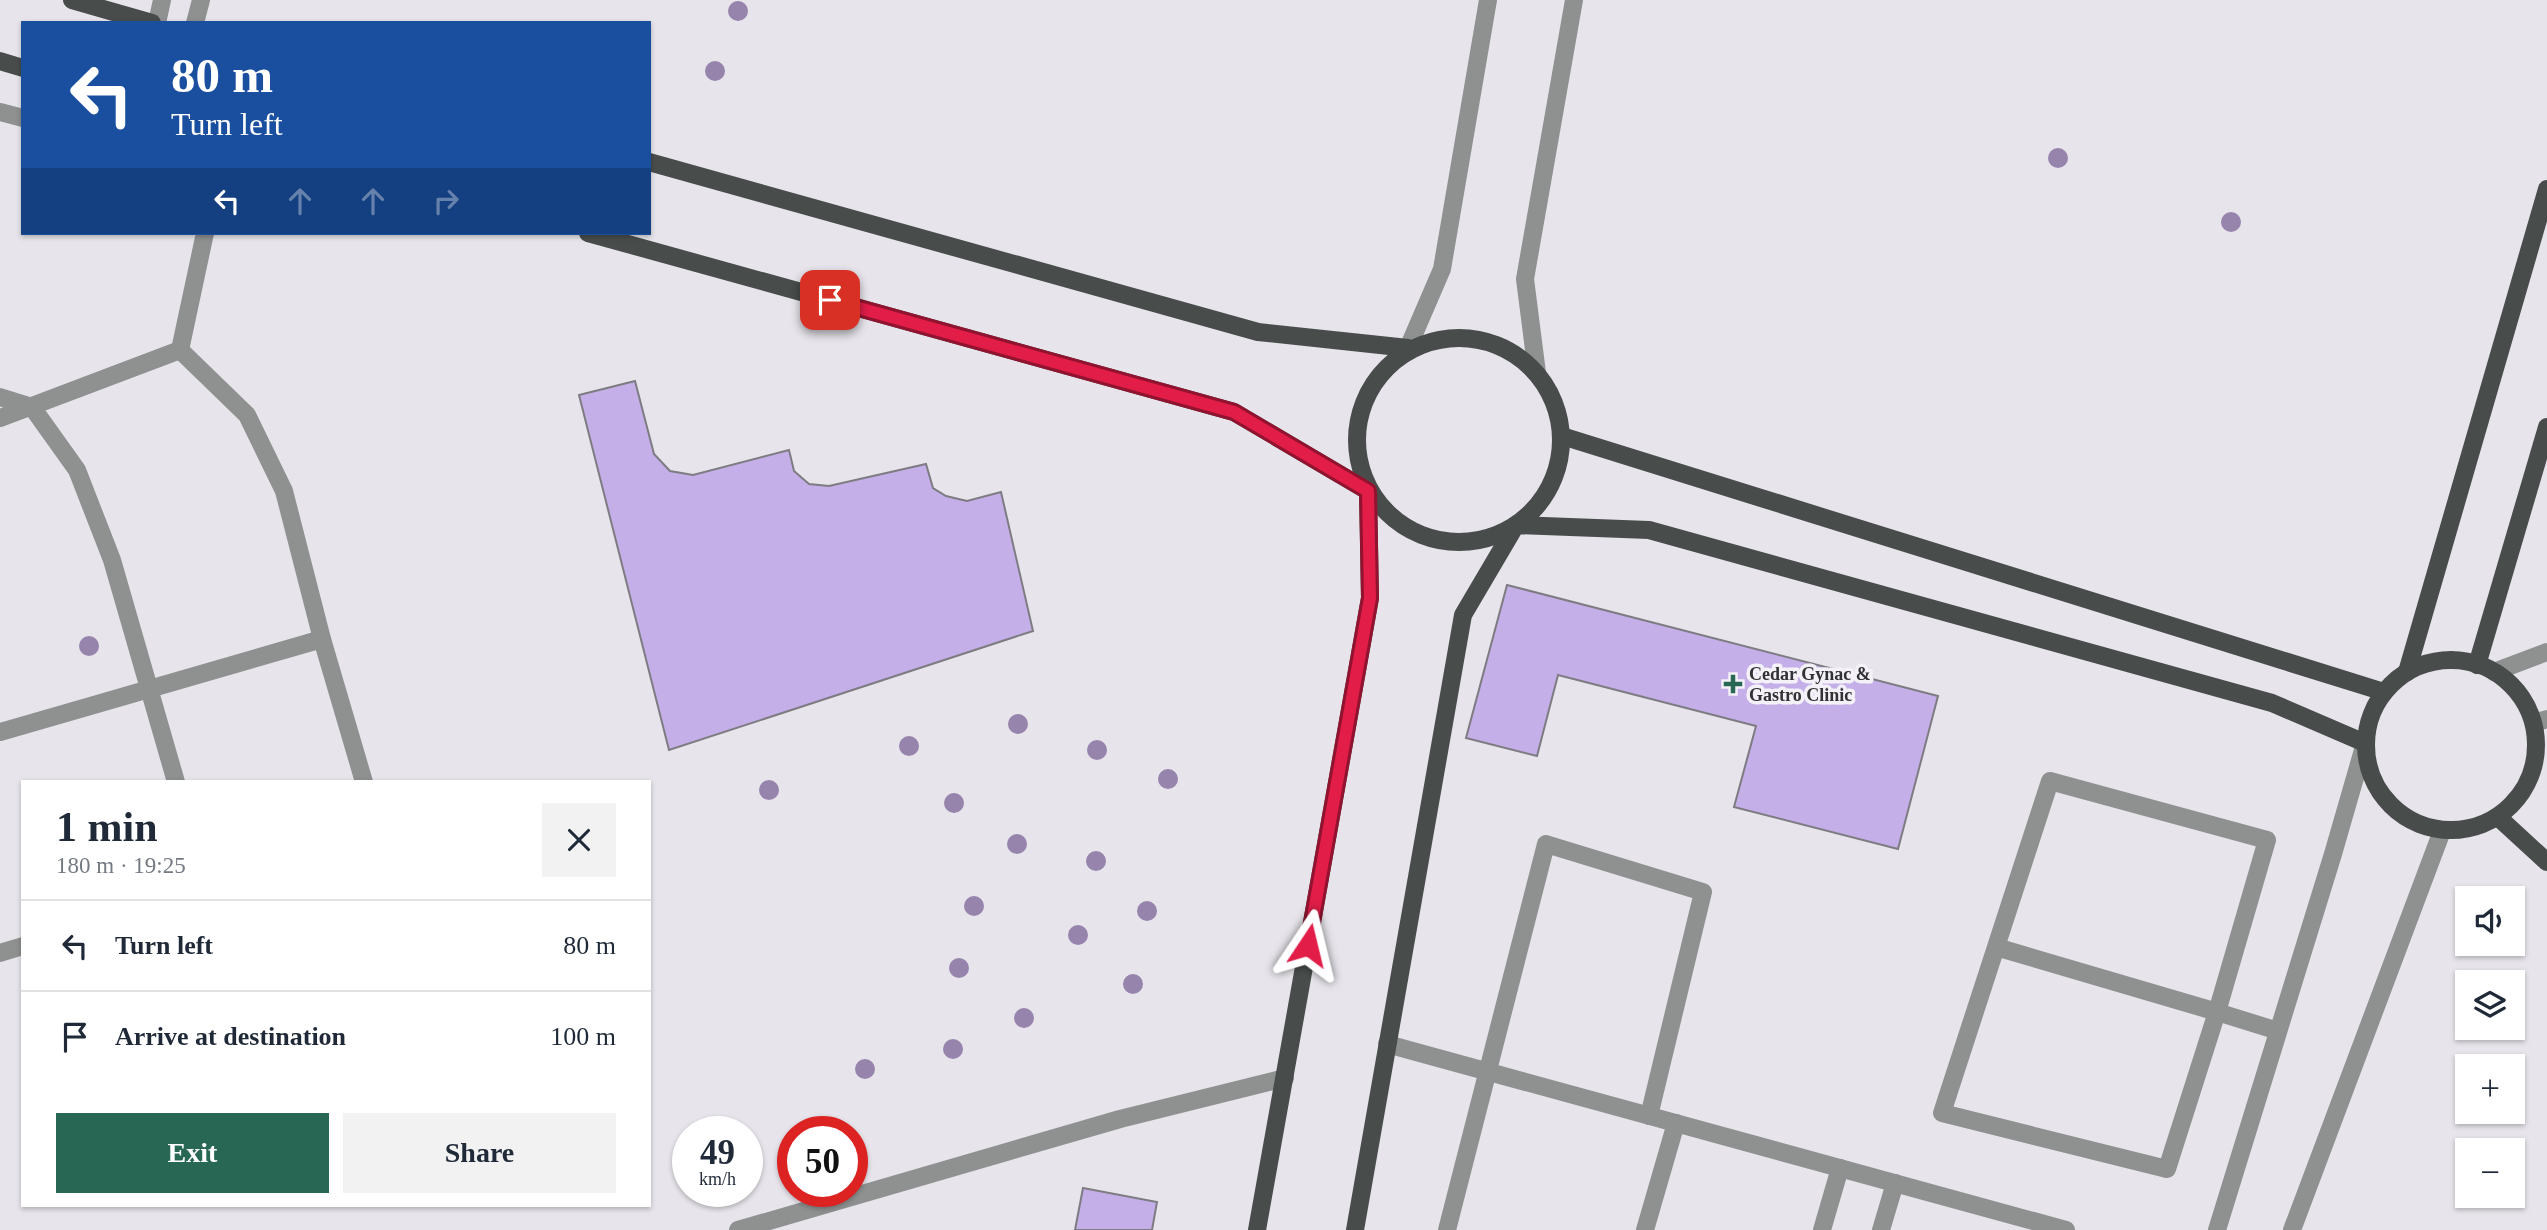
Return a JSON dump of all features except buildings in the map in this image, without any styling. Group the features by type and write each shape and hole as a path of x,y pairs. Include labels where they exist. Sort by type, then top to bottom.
{"main road":[{"path":"72,0 148,21"},
{"path":"0,61 21,67"},
{"path":"651,163 1258,332 1408,348 1444,339 1477,339 1510,351 1536,373 1555,402 1562,436 1557,470 1542,501 1516,525 1462,615 1355,1230"},
{"path":"2407,672 2547,189"},
{"path":"595,235 1234,412 1368,491 1390,516 1418,533 1449,541 1484,539 1516,525 1648,530 2272,703 2365,743"},
{"path":"1257,1230 1370,598 1368,491 1359,459 1358,427 1367,395 1387,368 1408,348"},
{"path":"2486,668 2547,427"},
{"path":"1562,436 2384,691"},
{"path":"2442,660 2467,661 2486,668 2510,683 2541,721 2537,748 2541,766 2533,771 2520,797 2498,817 2472,829 2442,831 2414,823 2390,807 2379,793 2371,777 2365,743 2370,716 2384,691 2394,680 2407,672 2442,660"},
{"path":"2498,817 2547,862"}],"street":[{"path":"156,21 162,0"},
{"path":"196,21 201,0"},
{"path":"1408,348 1443,269 1488,0"},
{"path":"1536,373 1525,279 1574,0"},
{"path":"0,112 21,117"},
{"path":"180,350 205,235"},
{"path":"0,418 180,350"},
{"path":"180,350 247,415 284,491 322,639 363,780"},
{"path":"0,397 32,407 77,470 112,560 175,780"},
{"path":"0,732 322,639"},
{"path":"2486,668 2547,652"},
{"path":"2217,1230 2365,743"},
{"path":"2050,781 2267,840 2217,1012 2167,1169 1942,1113 2050,781"},
{"path":"2292,1230 2442,831"},
{"path":"1447,1230 1546,844 1703,892 1649,1115"},
{"path":"0,953 21,947"},
{"path":"1996,947 2278,1031"},
{"path":"1387,1044 2066,1230"},
{"path":"738,1230 1120,1119 1285,1079"},
{"path":"1645,1230 1676,1123"},
{"path":"1822,1230 1840,1168"},
{"path":"1881,1230 1895,1183"}],"place":[{"name":"Cedar Gynac & Gastro Clinic","path":"1733,684"}],"route":[{"path":"830,300 1234,412 1368,491 1370,598 1308,945"}]}
